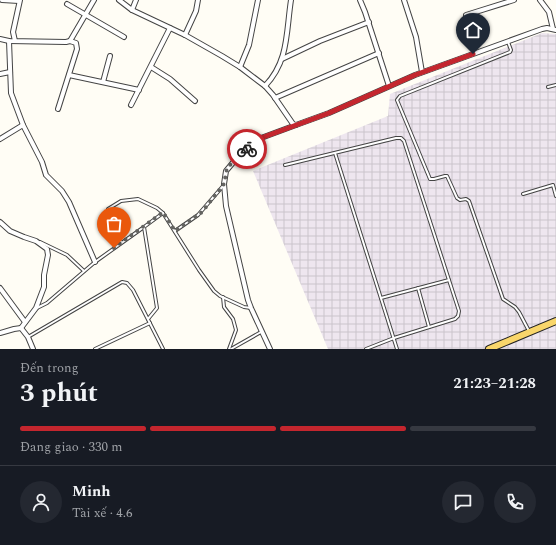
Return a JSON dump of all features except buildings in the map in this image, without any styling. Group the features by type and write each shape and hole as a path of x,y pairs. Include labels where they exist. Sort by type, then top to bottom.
{"main road":[{"path":"489,349 556,321"}],"street":[{"path":"2,0 20,1 13,32 15,41"},
{"path":"70,41 94,0"},
{"path":"119,0 132,10 185,35 240,67 265,86 293,124 296,125"},
{"path":"132,10 136,0"},
{"path":"185,35 196,11 198,0"},
{"path":"240,67 249,45 258,0"},
{"path":"265,86 273,77 282,59 286,46 291,0"},
{"path":"360,0 389,86"},
{"path":"404,0 416,37 422,72"},
{"path":"466,15 514,0"},
{"path":"270,349 251,308 227,210 224,184 226,170 236,158 261,138 329,113 422,72 542,29 554,29 549,12 540,0"},
{"path":"67,4 124,37"},
{"path":"282,59 320,40 368,22"},
{"path":"131,105 170,28"},
{"path":"0,39 9,41 70,41 76,43 77,46 69,75 58,108"},
{"path":"9,41 11,93 23,125 42,162 46,175 62,191 69,202 95,262"},
{"path":"275,98 379,53"},
{"path":"103,82 110,56"},
{"path":"151,67 170,79 195,100"},
{"path":"0,74 10,72"},
{"path":"69,75 139,90"},
{"path":"0,139 23,125"},
{"path":"0,222 10,230 36,241 47,249 48,255 44,275 44,287 36,308 20,328 0,333"},
{"path":"0,288 25,322"},
{"path":"20,328 28,336 34,349"}],"lane":[{"path":"508,41 511,50 510,52 400,96 398,100 430,179 447,176 457,198 462,201 466,199 469,201 503,299 515,307 519,312 529,332"},
{"path":"548,87 556,85"},
{"path":"285,165 396,138 401,138 404,141 459,312 455,319 394,338 366,349"},
{"path":"335,153 397,349"},
{"path":"175,231 198,216 224,184"},
{"path":"523,194 556,184"},
{"path":"553,185 556,196"},
{"path":"121,242 110,220 108,209 121,201 138,199 157,208 163,212 212,289 223,297 244,307 251,308"},
{"path":"36,308 47,303 95,262 163,212"},
{"path":"144,227 157,308 148,319"},
{"path":"36,241 67,255 84,271"},
{"path":"381,298 449,280"},
{"path":"28,336 122,282 127,283 133,290 163,349"},
{"path":"418,288 429,327"},
{"path":"223,297 224,307 233,319 236,330 230,349"},
{"path":"95,349 150,323"},
{"path":"230,349 262,332"}],"shaded area":[{"path":"542,33 556,34 556,349 328,349 253,171 388,116 390,94"}],"way so far":[{"path":"114,248 163,212 175,231 198,216 224,184 227,168 247,149"}],"route":[{"path":"247,149 261,138 270,134 329,113 415,75 473,54"}]}
